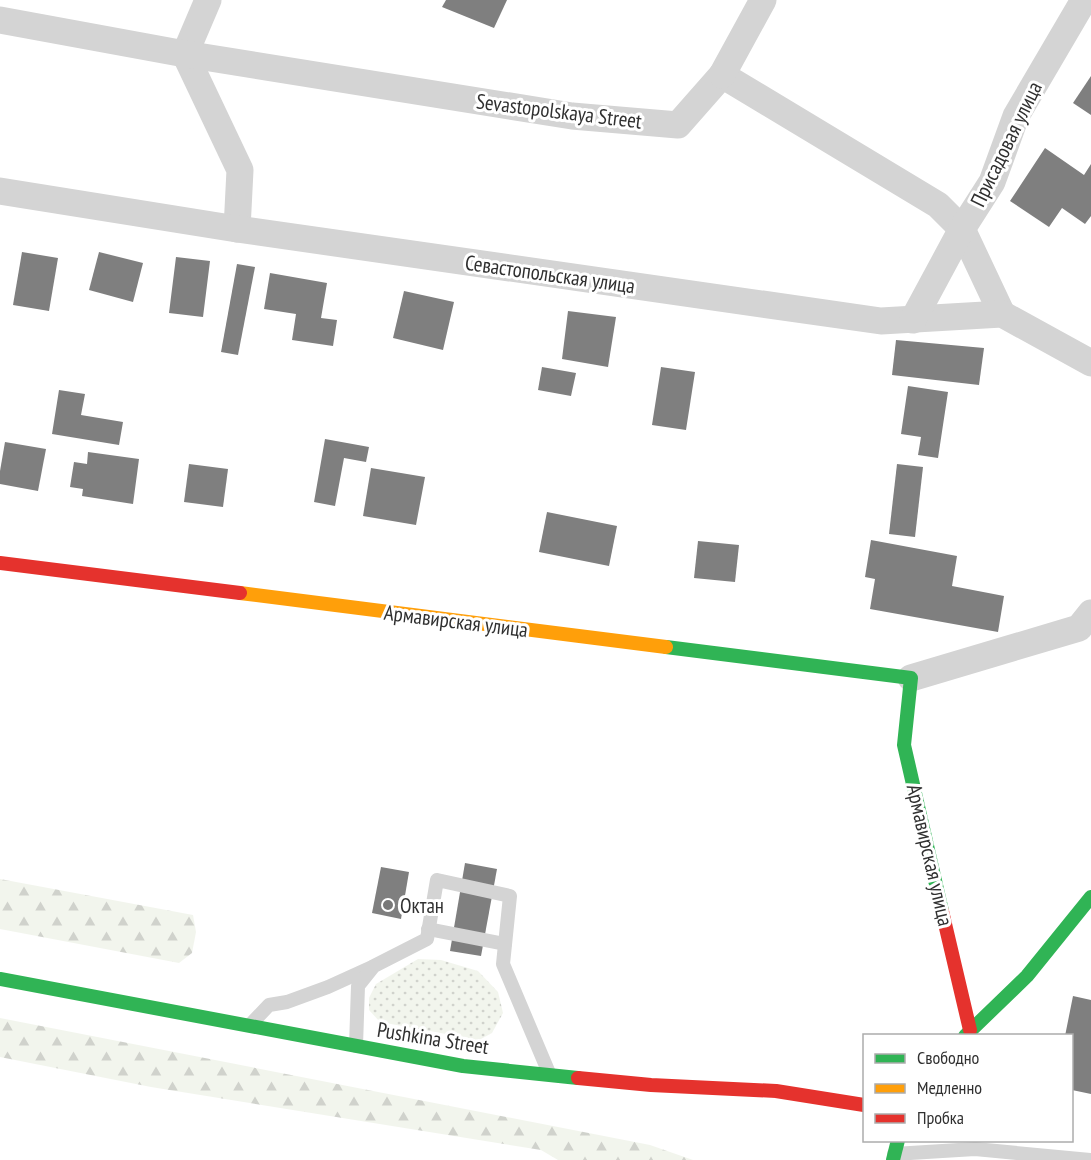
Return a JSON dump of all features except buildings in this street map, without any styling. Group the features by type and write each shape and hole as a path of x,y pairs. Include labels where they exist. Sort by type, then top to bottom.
{"street":[{"path":"208,0 185,54 240,170 237,229"},
{"path":"763,0 722,75 938,204 962,229 1002,314 1091,363"},
{"name":"Присадовая улица","path":"913,320 962,229 992,182 1016,116 1083,0"},
{"name":"Sevastopolskaya Street","path":"0,20 185,54 572,116 678,125 722,75"},
{"name":"Севастопольская улица","path":"0,191 237,229 881,321 1002,314"},
{"name":"Армавирская улица","path":"0,563 911,678 1079,628 1091,614"},
{"name":"Армавирская улица","path":"911,678 904,745 968,1033"},
{"path":"968,1033 1027,976 1091,897"},
{"name":"Pushkina Street","path":"0,979 463,1066 651,1085 776,1091 863,1105"},
{"path":"894,1157 898,1142"}],"lane":[{"path":"249,1026 269,1005 287,1002 328,987 427,939 436,880 510,896 504,964 550,1075"},
{"path":"428,929 505,944"},
{"path":"356,1046 358,986 374,966"},
{"path":"894,1157 975,1149 1090,1160"}],"green space":[{"path":"0,879 193,915 196,932 192,953 179,963 0,929"},
{"path":"418,959 441,960 478,971 498,992 503,1013 492,1033 479,1040 380,1022 369,1010 369,998 376,984"},
{"path":"0,1018 650,1145 693,1160 558,1160 541,1150 151,1087 0,1057"}],"traffic: fast":[{"path":"666,647 911,678 904,745 942,911"},
{"path":"967,1034 1027,976 1091,897"},
{"path":"0,979 463,1066 578,1078"},
{"path":"893,1160 898,1142"}],"traffic: slow":[{"path":"240,593 666,647"}],"traffic: jam":[{"path":"0,563 240,593"},
{"path":"942,911 970,1030"},
{"path":"578,1078 651,1085 776,1091 863,1105"}],"place":[{"name":"Октан","path":"388,905"}]}
